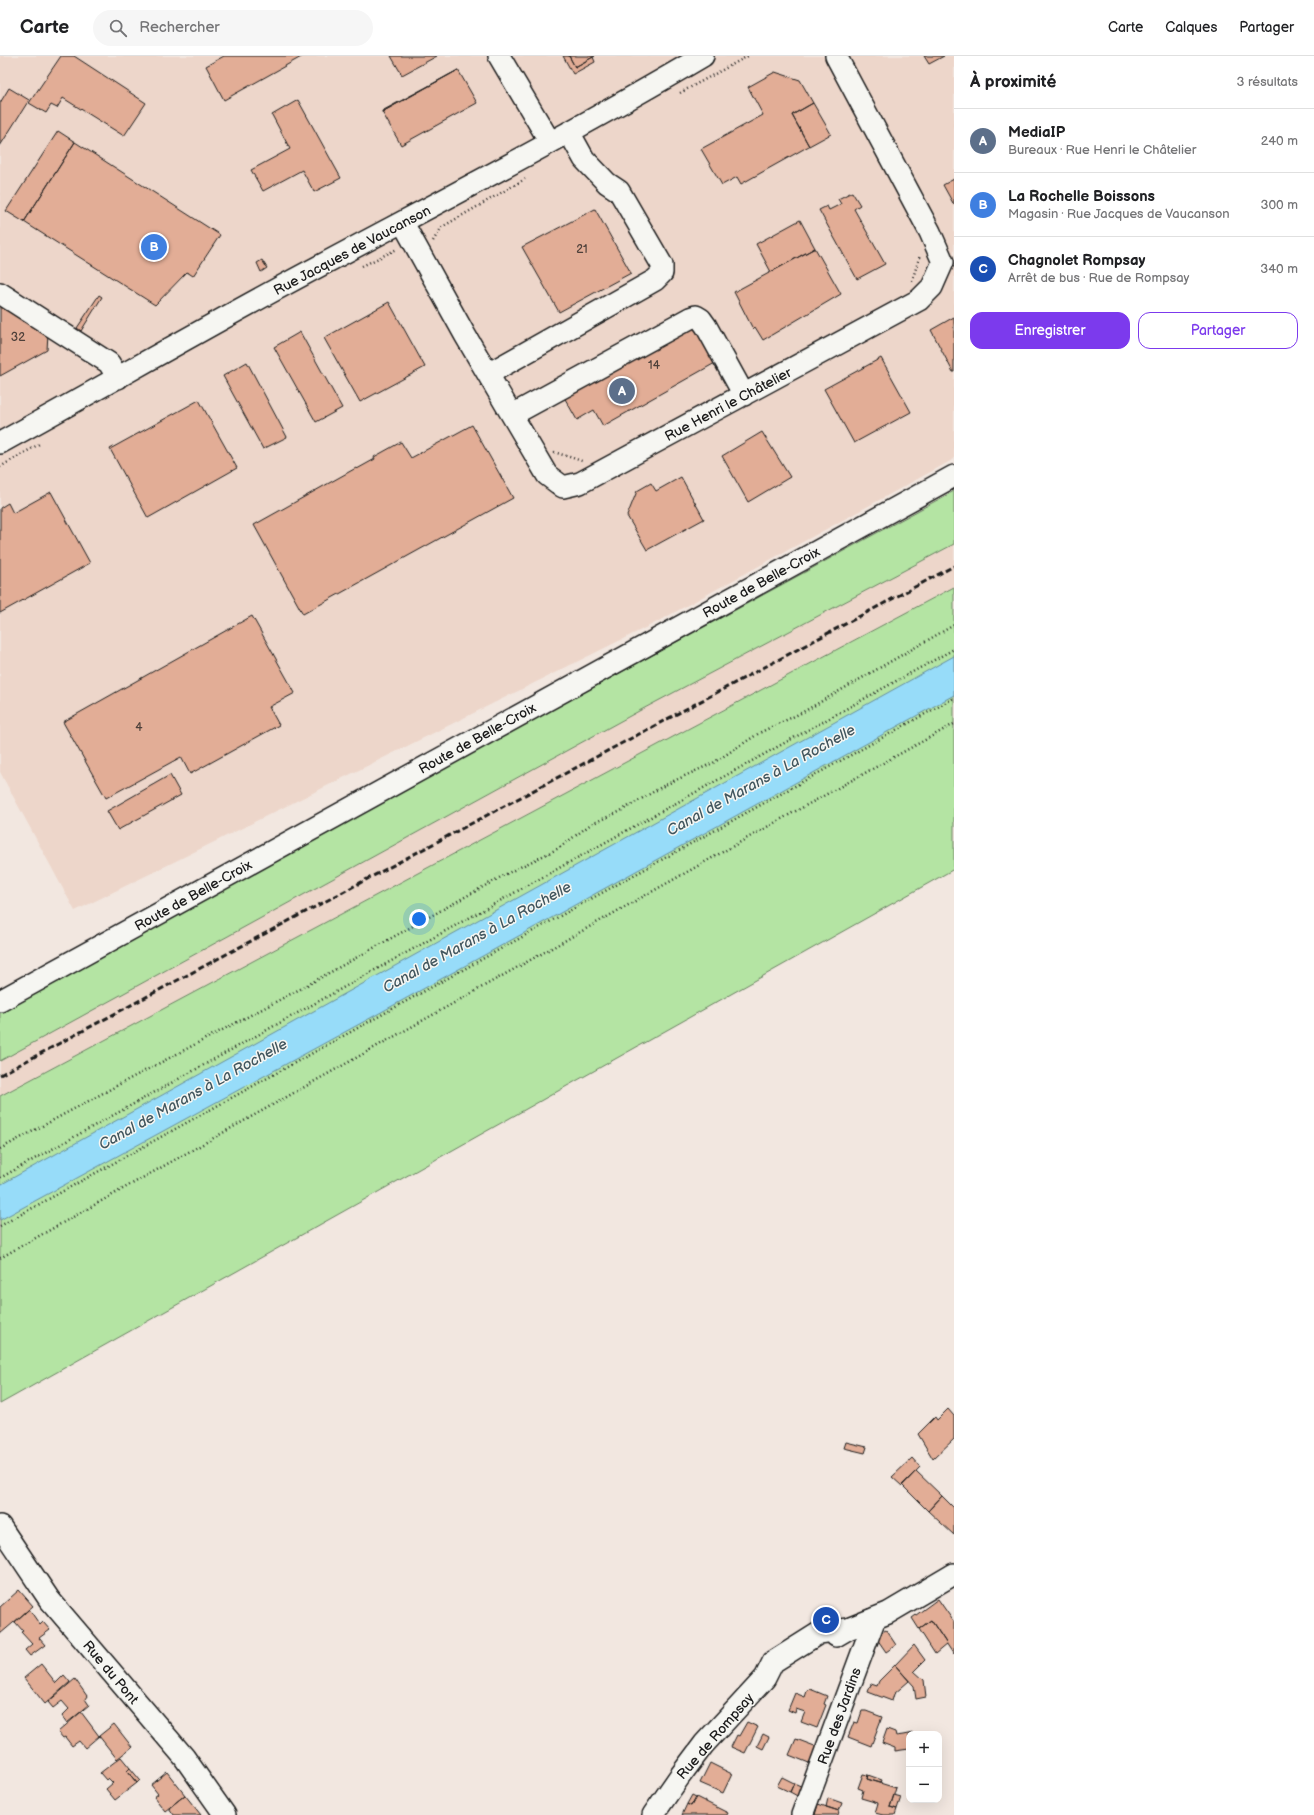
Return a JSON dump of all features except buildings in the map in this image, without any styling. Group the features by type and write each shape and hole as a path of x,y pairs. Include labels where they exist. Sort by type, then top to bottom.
{"street":[{"path":"499,56 550,142"},
{"name":"Rue Jacques de Vaucanson","path":"0,443 286,284 403,223 569,132 703,56"},
{"name":"Rue Henri le Châtelier","path":"403,223 547,475 563,487 580,483 918,300 932,287 943,262 930,232 836,56"},
{"path":"488,374 649,283 662,273 662,265 619,191 607,183 584,159 569,132"},
{"path":"0,293 109,363 118,378"},
{"path":"512,415 696,316 701,319 706,326 744,395"},
{"name":"Route de Belle-Croix","path":"0,1001 954,476"},
{"name":"Rue du Pont","path":"0,1526 49,1599 184,1757 225,1815"},
{"name":"Rue de Rompsay","path":"654,1815 667,1793 704,1744 765,1678 773,1662 819,1634 848,1629 888,1613 908,1603 954,1574"},
{"name":"Rue des Jardins","path":"802,1815 875,1618"}],"path":[{"path":"676,95 748,56"},
{"path":"355,269 398,248 417,248 434,240 442,227 528,177"},
{"path":"0,467 48,439"},
{"path":"0,1149 118,1085 296,992 508,873 559,848 591,824 618,812 665,785 713,763 761,732 803,712 954,625"},
{"path":"0,1178 954,649"},
{"path":"0,1226 954,698"},
{"path":"0,1258 776,822 954,724"}],"shaded area":[{"path":"0,56 954,56 954,459 655,623 75,911 0,772"},
{"path":"954,544 954,587 0,1096 0,1061 639,711"}],"green space":[{"path":"954,491 954,544 639,711 0,1061 0,1010"},
{"path":"954,587 954,869 0,1404 0,1096"}],"water":[{"name":"Canal de Marans à La Rochelle","path":"954,656 954,695 376,1015 0,1220 0,1185"}],"railway":[{"path":"0,1075 954,566"}],"place":[{"name":"La Rochelle Boissons","path":"154,247"},
{"name":"MediaIP","path":"622,391"},
{"name":"Chagnolet Rompsay","path":"826,1620"}]}
